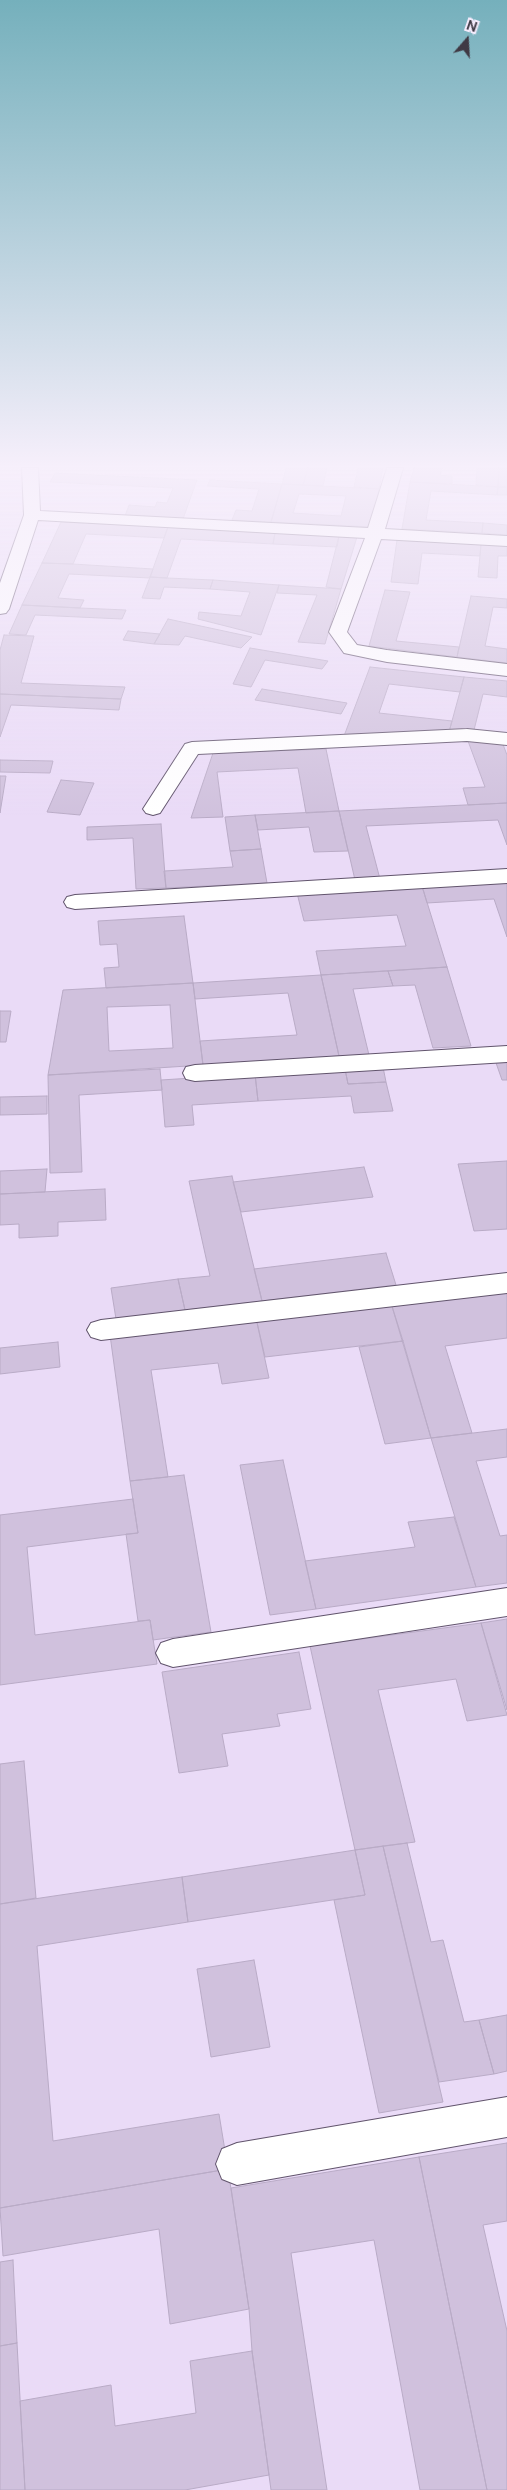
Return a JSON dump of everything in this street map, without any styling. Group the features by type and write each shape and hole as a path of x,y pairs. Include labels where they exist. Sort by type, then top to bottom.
{"street":[{"path":"0,608 8,584"},
{"path":"356,584 338,632 350,649 387,656 507,670"},
{"path":"153,809 192,748 467,735 494,736 507,739"},
{"path":"75,902 507,876"},
{"path":"195,1072 507,1054"},
{"path":"101,1330 507,1282"},
{"path":"174,1653 507,1602"},
{"path":"237,2164 507,2117"}],"building":[{"path":"32,584 64,584 58,598 84,600 80,608 22,605"},
{"path":"147,584 212,584 210,589 164,587 160,599 142,598"},
{"path":"212,584 279,585 261,635 198,619 199,612 241,616 250,592 210,589"},
{"path":"327,584 342,584 341,589 326,587"},
{"path":"279,585 341,589 325,644 298,642 317,595 277,593"},
{"path":"385,590 410,592 396,641 459,647 457,657 369,646"},
{"path":"471,596 507,599 507,608 493,607 485,646 507,649 507,663 457,657"},
{"path":"22,605 126,610 122,619 35,615 26,635 9,634"},
{"path":"168,619 252,637 241,648 185,636 179,645 154,644"},
{"path":"128,631 160,634 154,644 123,640"},
{"path":"4,635 34,636 21,683 125,687 121,699 0,694 0,650"},
{"path":"250,648 328,661 322,669 265,660 251,687 233,684"},
{"path":"370,667 464,677 460,692 389,684 379,713 452,721 449,732 344,736"},
{"path":"464,677 507,681 507,697 483,694 474,730 449,732"},
{"path":"262,689 347,703 341,714 255,700"},
{"path":"0,694 121,699 119,710 11,705 0,737"},
{"path":"501,739 507,755 507,803 468,805 463,788 485,787 468,741"},
{"path":"326,749 339,811 306,813 298,768 217,772 223,817 191,818 213,753"},
{"path":"0,760 53,761 50,773 0,772"},
{"path":"0,776 6,776 0,813"},
{"path":"61,780 94,783 80,815 47,812"},
{"path":"507,803 507,845 498,820 366,826 380,879 355,880 339,811"},
{"path":"339,811 348,851 314,852 309,827 258,830 255,815"},
{"path":"255,815 261,849 230,851 225,817"},
{"path":"161,824 166,888 136,889 133,838 87,840 87,827"},
{"path":"261,849 267,883 166,888 164,871 233,867 230,851"},
{"path":"507,881 507,937 494,899 427,903 422,886"},
{"path":"422,886 447,967 321,975 316,951 406,946 397,915 304,921 297,893"},
{"path":"184,916 193,983 106,988 104,968 119,967 117,944 100,945 98,921"},
{"path":"447,967 471,1046 433,1048 415,985 393,986 388,971"},
{"path":"388,971 393,986 353,989 369,1055 339,1056 321,975"},
{"path":"321,975 339,1056 203,1065 200,1041 297,1035 288,993 195,999 193,983"},
{"path":"193,983 203,1065 48,1075 63,990","holes":["170,1005 173,1048 109,1051 107,1007"]},
{"path":"0,1011 11,1011 6,1042 0,1042"},
{"path":"507,1059 507,1080 502,1080 495,1060"},
{"path":"383,1067 386,1082 348,1084 345,1069"},
{"path":"160,1069 162,1090 79,1095 82,1172 50,1173 48,1075"},
{"path":"345,1069 348,1084 386,1082 393,1111 354,1113 351,1096 258,1101 255,1074"},
{"path":"255,1074 258,1101 192,1105 194,1125 165,1127 161,1080"},
{"path":"47,1096 47,1114 0,1115 0,1097"},
{"path":"507,1161 507,1229 474,1231 458,1164"},
{"path":"364,1167 373,1197 241,1212 233,1182"},
{"path":"47,1169 45,1192 0,1194 0,1171"},
{"path":"232,1176 262,1301 185,1310 178,1279 210,1276 189,1181"},
{"path":"105,1189 106,1220 58,1222 58,1236 19,1238 19,1224 0,1225 0,1194"},
{"path":"386,1253 396,1285 262,1301 254,1269"},
{"path":"178,1279 185,1310 116,1319 111,1288"},
{"path":"507,1290 507,1338 445,1346 472,1433 431,1438 391,1303"},
{"path":"391,1303 403,1341 265,1357 256,1318"},
{"path":"256,1318 269,1378 222,1384 218,1363 151,1370 168,1477 130,1481 110,1335"},
{"path":"403,1341 431,1438 385,1444 359,1347"},
{"path":"58,1342 60,1367 0,1374 0,1348"},
{"path":"507,1429 507,1457 476,1461 500,1536 507,1535 507,1583 476,1587 431,1438"},
{"path":"283,1460 316,1609 270,1615 240,1465"},
{"path":"184,1475 211,1632 153,1640 150,1620 138,1621 126,1534 138,1533 130,1481"},
{"path":"133,1499 138,1533 27,1547 35,1635 150,1620 157,1664 0,1685 0,1515"},
{"path":"454,1517 476,1587 316,1609 305,1561 415,1547 408,1522"},
{"path":"507,1619 507,1710 481,1623"},
{"path":"481,1623 507,1715 467,1721 456,1679 378,1690 415,1842 355,1850 310,1646"},
{"path":"299,1652 311,1709 277,1714 280,1726 222,1734 228,1766 179,1773 162,1672"},
{"path":"24,1761 36,1898 0,1904 0,1764"},
{"path":"407,1843 431,1942 443,1940 464,2022 479,2020 494,2074 439,2082 383,1846"},
{"path":"383,1846 443,2102 379,2113 334,1900 365,1895 355,1850"},
{"path":"355,1850 365,1895 188,1922 182,1877"},
{"path":"182,1877 188,1922 37,1946 53,2141 219,2114 228,2169 0,2208 0,1904"},
{"path":"254,1960 270,2047 211,2057 197,1969"},
{"path":"507,2015 507,2071 494,2074 479,2020"},
{"path":"507,2143 507,2221 483,2225 507,2331 507,2490 487,2490 419,2157"},
{"path":"419,2157 487,2490 420,2490 374,2240 291,2253 327,2490 271,2490 252,2351 249,2309 231,2188"},
{"path":"228,2169 249,2309 170,2324 159,2229 3,2256 0,2208"},
{"path":"13,2260 17,2343 0,2346 0,2262"},
{"path":"17,2343 25,2490 0,2490 0,2346"},
{"path":"252,2351 269,2475 185,2490 25,2490 20,2401 111,2385 115,2426 196,2413 190,2361"}]}
